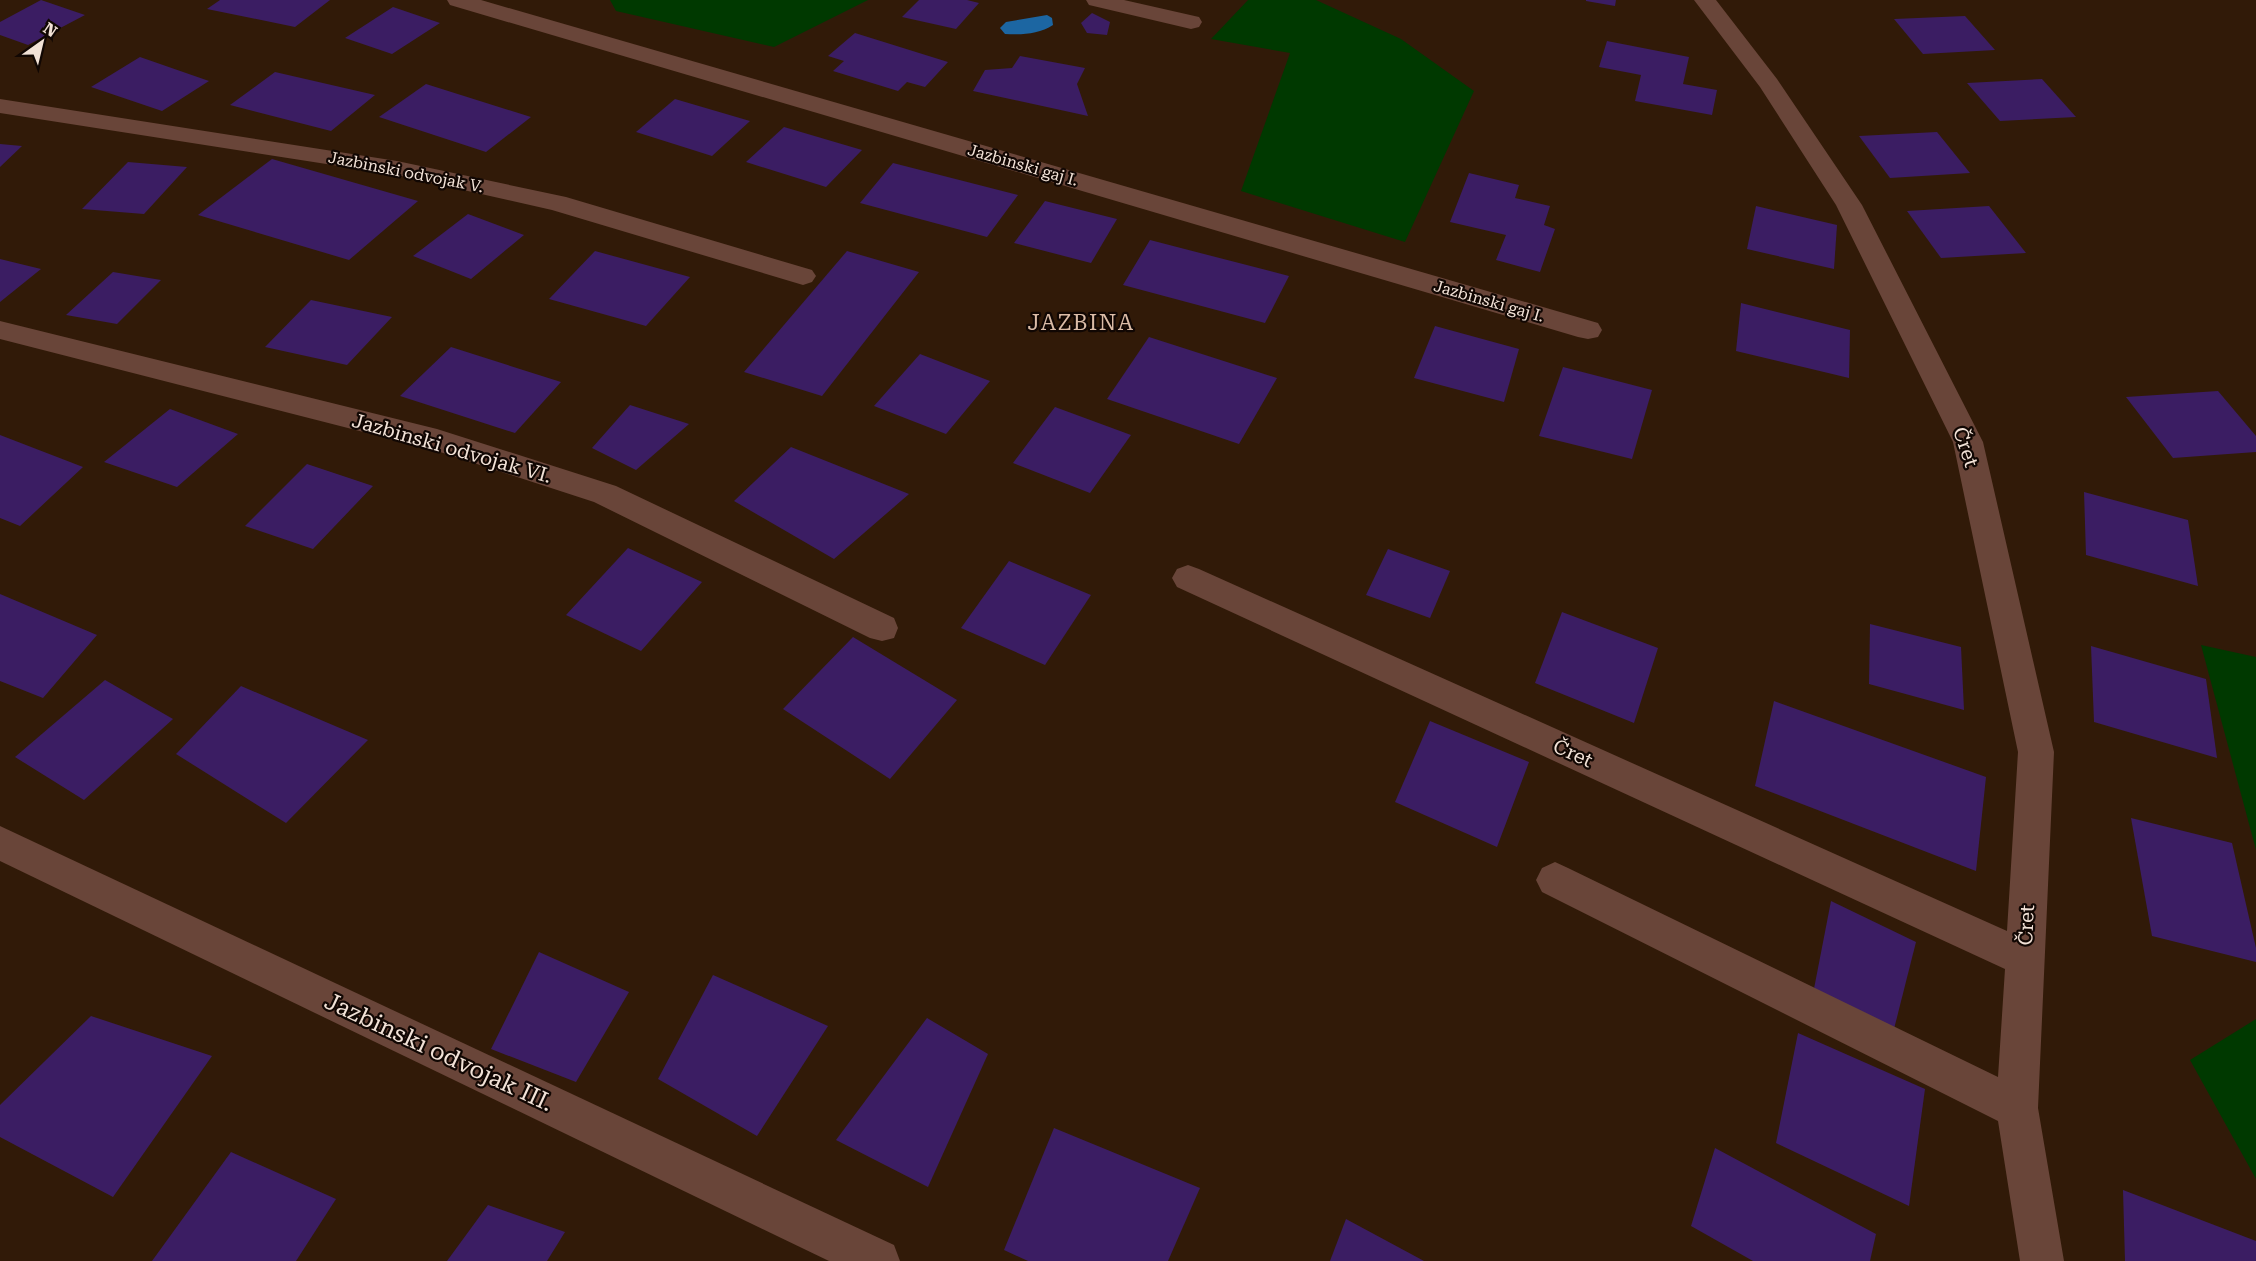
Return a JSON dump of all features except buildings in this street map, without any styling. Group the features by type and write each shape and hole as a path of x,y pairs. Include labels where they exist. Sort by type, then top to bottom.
{"street":[{"name":"Jazbinski gaj I.","path":"458,0 1588,330"},
{"path":"1097,0 1191,22"},
{"name":"Čret","path":"1705,0 1769,84 1849,205 1968,442 2036,752 2017,1108 2042,1261"},
{"name":"Jazbinski odvojak V.","path":"0,106 397,168 557,203 803,276"},
{"name":"Jazbinski odvojak VI.","path":"0,330 437,440 605,494 882,628"},
{"name":"Čret","path":"1188,578 2024,958"},
{"name":"Jazbinski odvojak III.","path":"0,843 878,1261"},
{"path":"1555,880 2017,1108"}],"green space":[{"path":"610,0 868,0 774,47 616,11"},
{"path":"1248,0 1316,0 1401,39 1474,91 1405,242 1241,191 1290,53 1211,39"},
{"path":"2201,645 2256,657 2256,850"},
{"path":"2256,1019 2256,1179 2190,1060"}],"water":[{"path":"1047,15 1052,18 1053,25 1036,32 1005,34 1000,28 1006,22"}],"district":[{"name":"JAZBINA","path":"1081,322"}]}
